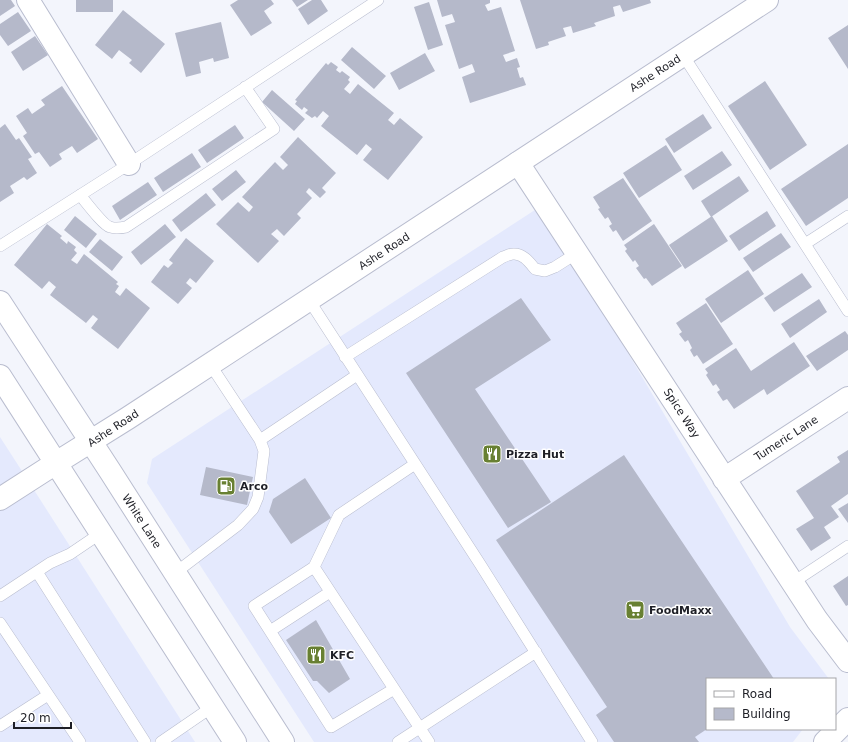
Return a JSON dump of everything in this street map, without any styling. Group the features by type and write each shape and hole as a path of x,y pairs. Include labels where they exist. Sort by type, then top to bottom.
{"street":[{"path":"28,0 129,164"},
{"name":"Ashe Road","path":"0,499 91,442 767,0"},
{"name":"Spice Way","path":"518,163 792,583 817,620 848,661"},
{"name":"White Lane","path":"0,302 283,742"},
{"path":"0,376 235,742"},
{"name":"Tumeric Lane","path":"724,479 848,398"},
{"path":"212,707 244,742"},
{"path":"825,742 848,719"}],"lane":[{"path":"0,246 129,164 378,0"},
{"path":"683,55 848,310"},
{"path":"80,195 108,227 126,227 274,129 245,87"},
{"path":"805,244 848,216"},
{"path":"345,357 504,257 514,254 522,256 535,270 545,271 555,267 577,253"},
{"path":"308,300 477,559 592,742"},
{"path":"175,573 238,525 253,509 258,497 264,451 260,440 210,364"},
{"path":"260,440 357,375"},
{"path":"394,689 331,727 254,606 314,567 339,515 415,464"},
{"path":"0,596 50,563 70,554 101,533"},
{"path":"792,583 848,546"},
{"path":"314,567 429,742"},
{"path":"36,572 145,742"},
{"path":"270,631 330,592"},
{"path":"0,623 80,742"},
{"path":"398,742 536,652"},
{"path":"0,726 48,695"},
{"path":"161,742 212,707"}],"shaded area":[{"path":"541,206 790,627 828,678 706,678 706,730 802,730 793,742 314,742 147,483 152,459"},
{"path":"0,437 20,468 195,742 0,742"}],"building":[{"path":"0,0 11,0 15,6 0,16"},
{"path":"76,0 113,0 113,12 76,12"},
{"path":"238,0 271,0 274,4 264,11 272,23 251,36 230,5"},
{"path":"292,0 308,0 297,7"},
{"path":"312,0 321,0 328,11 308,25 298,9"},
{"path":"437,0 490,0 490,3 485,5 488,11 501,7 515,51 503,55 506,62 517,58 520,67 517,68 520,78 523,77 526,85 470,103 462,77 475,72 472,64 459,69 445,25 455,22 452,14 442,17"},
{"path":"520,0 650,0 651,3 623,12 620,5 613,7 615,16 594,23 596,26 573,33 571,26 563,28 566,36 548,42 549,45 536,49"},
{"path":"429,2 443,45 428,50 414,7"},
{"path":"123,10 165,44 141,73 129,63 132,60 119,50 112,59 95,45"},
{"path":"18,12 31,31 8,46 0,35 0,24"},
{"path":"221,22 229,58 214,62 213,58 199,62 201,73 186,77 175,33"},
{"path":"848,25 848,69 828,38"},
{"path":"35,36 48,55 23,71 11,52"},
{"path":"352,47 386,76 374,89 341,60"},
{"path":"425,53 435,71 399,90 390,73"},
{"path":"331,62 338,67 336,70 340,73 342,71 350,77 348,80 350,82 344,89 350,94 358,84 394,113 388,120 394,125 400,118 423,137 388,180 363,160 372,149 366,144 357,155 321,126 329,116 323,111 317,118 315,116 312,118 305,113 308,110 304,107 302,110 295,104 297,101 295,100 326,63 328,65"},
{"path":"765,81 807,145 770,170 728,106"},
{"path":"62,86 98,139 77,153 72,146 59,154 62,159 50,167 39,152 35,154 23,136 27,133 16,116 28,108 32,114 45,105 41,100"},
{"path":"272,90 305,119 294,131 262,102"},
{"path":"703,114 712,128 674,153 665,139"},
{"path":"5,124 16,140 19,138 32,157 28,159 37,173 27,180 24,177 10,186 14,193 0,202 0,128"},
{"path":"235,125 244,138 207,163 198,150"},
{"path":"298,137 336,173 322,188 326,192 320,198 309,188 306,192 312,198 297,214 301,218 284,236 277,229 271,234 279,241 258,263 216,224 238,202 249,212 253,207 242,197 275,162 283,170 288,165 280,157"},
{"path":"848,144 848,198 806,226 781,189"},
{"path":"666,145 682,170 639,198 623,173"},
{"path":"722,151 732,165 693,190 684,176"},
{"path":"192,153 201,167 163,192 154,178"},
{"path":"236,170 246,182 222,201 212,189"},
{"path":"739,176 749,191 711,217 701,201"},
{"path":"623,178 652,221 623,241 616,230 613,232 609,226 612,224 608,217 605,219 598,209 600,208 593,197"},
{"path":"148,182 157,195 120,220 112,206"},
{"path":"206,193 216,205 181,232 172,220"},
{"path":"767,211 776,226 739,251 729,236"},
{"path":"75,216 97,234 86,248 64,230"},
{"path":"712,216 728,241 685,269 669,245"},
{"path":"47,224 62,236 60,238 67,244 68,241 76,247 74,250 77,253 71,260 77,264 84,254 118,282 116,284 119,286 115,292 120,296 126,288 150,308 118,349 91,328 98,319 93,315 86,323 50,295 56,287 49,281 42,289 14,265"},
{"path":"165,224 176,237 141,265 131,252"},
{"path":"654,224 682,266 652,286 646,278 644,279 636,268 639,266 635,260 633,262 625,251 627,249 624,245"},
{"path":"781,233 791,247 753,272 743,258"},
{"path":"186,238 214,261 196,283 190,278 186,283 192,288 178,304 151,282 164,265 168,268 173,263 169,260"},
{"path":"100,239 123,257 112,271 89,252"},
{"path":"748,270 764,294 721,323 705,299"},
{"path":"802,273 812,287 774,312 764,298"},
{"path":"521,298 551,340 475,389 551,502 508,528 406,373"},
{"path":"819,299 827,312 790,338 781,324"},
{"path":"706,303 733,344 703,364 697,355 694,357 690,350 692,348 688,340 685,342 679,334 682,332 676,323"},
{"path":"845,331 848,335 848,350 817,371 806,356"},
{"path":"794,342 810,366 767,395 764,389 734,409 727,399 723,401 717,392 720,390 716,384 713,386 706,375 708,373 705,369 736,348 751,371"},
{"path":"848,450 848,494 831,506 839,517 824,527 831,538 811,551 796,529 814,518 796,491 840,462 837,457"},
{"name":"FoodMaxx","path":"624,455 773,678 706,678 706,730 695,737 699,742 614,742 596,715 607,707 496,540"},
{"name":"Arco","path":"206,467 253,477 247,505 200,495"},
{"path":"305,478 331,518 291,544 269,512 273,499"},
{"path":"848,503 848,523 838,509"},
{"path":"848,576 848,605 846,606 833,586"},
{"name":"KFC","path":"316,620 350,679 329,693 317,681 313,681 286,640"}],"place":[{"name":"Pizza Hut","path":"492,454"},
{"name":"Arco","path":"226,486"},
{"name":"FoodMaxx","path":"635,610"},
{"name":"KFC","path":"316,655"}]}
